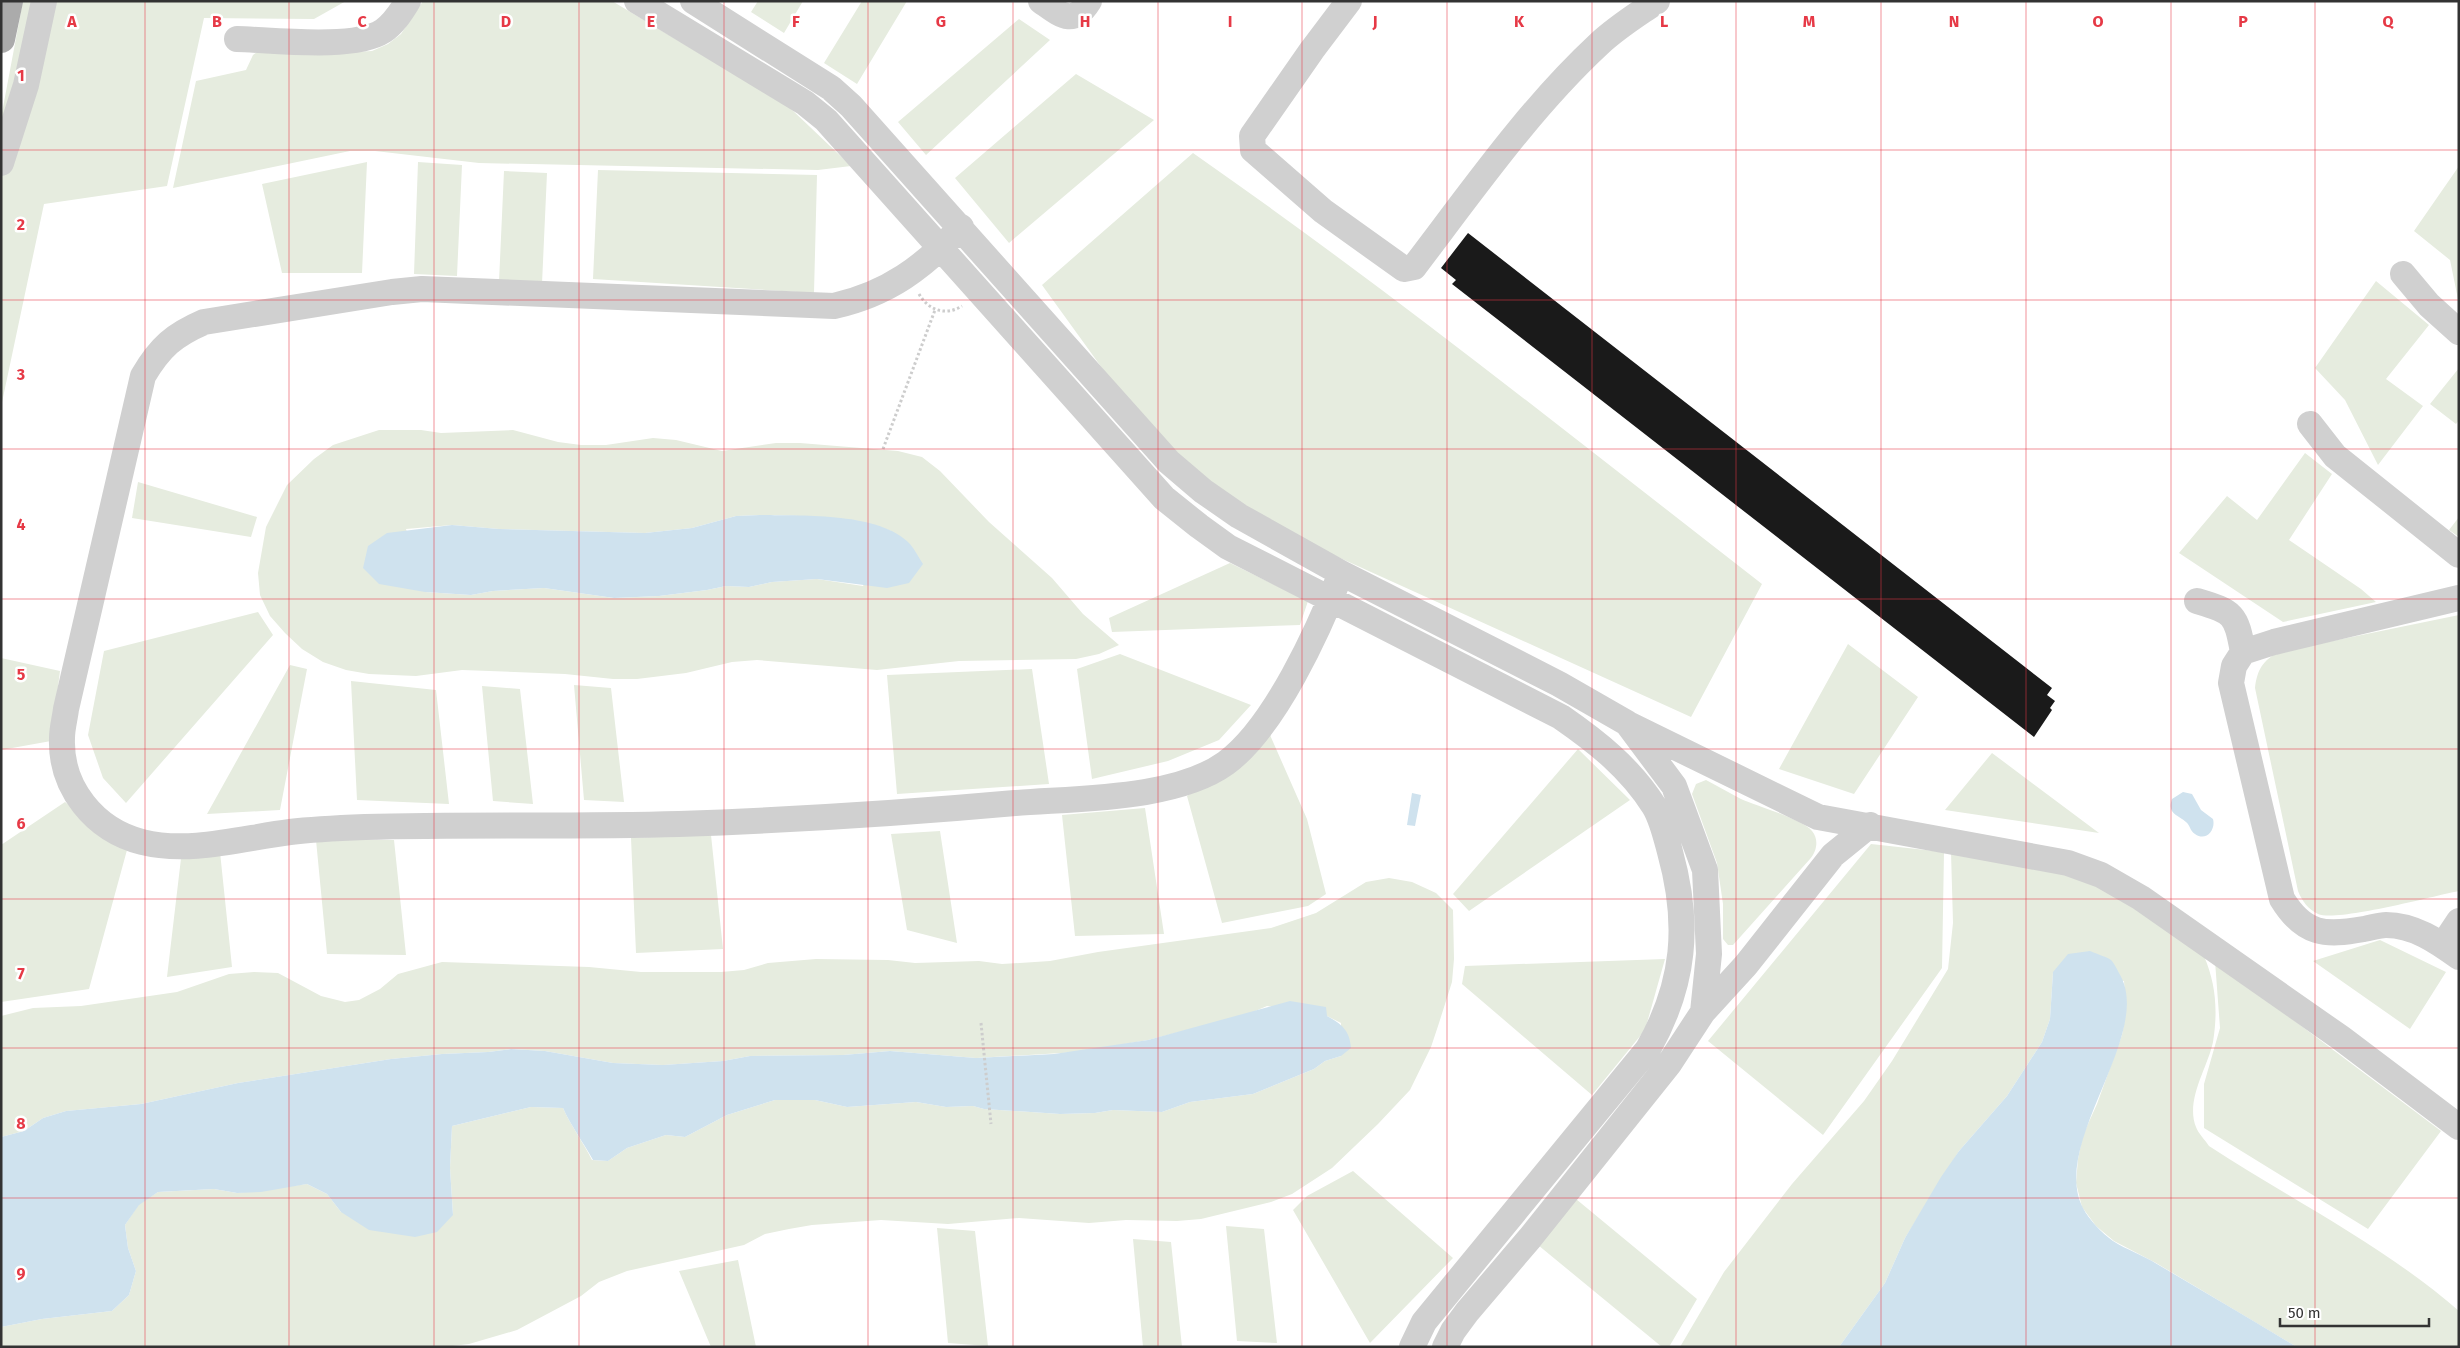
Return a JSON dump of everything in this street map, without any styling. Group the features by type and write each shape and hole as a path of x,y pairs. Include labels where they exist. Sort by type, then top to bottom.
{"main road":[{"path":"1,40 9,1"}],"street":[{"path":"1,163 26,84 44,1"},
{"path":"237,39 336,42 362,40 384,30 394,21 408,1"},
{"path":"637,1 805,103 826,120 1164,498 1198,526 1228,547 1562,717 1603,746 1631,775 1655,807 1676,875 1682,910 1683,946 1676,984 1664,1021 1648,1049 1424,1322 1391,1347"},
{"path":"693,1 831,88 851,106 1169,462 1203,491 1239,516 1341,573 1559,684 1627,723 1665,740 1818,817 1870,825 2068,863 2101,875 2142,898 2341,1038 2459,1127"},
{"path":"1042,1 1061,16 1069,17 1076,15 1090,1"},
{"path":"1349,1 1252,136 1251,142 1253,150 1323,211 1404,269 1414,267 1554,90 1600,43 1622,25 1658,1"},
{"path":"961,227 942,249 883,290 861,300 834,306 422,289 392,292 204,322 183,332 154,356 143,376 66,709 62,737 63,757 70,783 84,806 98,821 115,832 140,842 169,846 208,844 295,832 363,827 678,824 946,809 1136,793 1186,784 1226,763 1247,742 1278,703 1331,600 1341,573"},
{"path":"2403,274 2429,305 2459,332"},
{"path":"2310,424 2335,456 2459,555"},
{"path":"2459,598 2274,642 2244,652 2234,666 2231,683 2282,899 2293,916 2321,933 2337,934 2386,924 2416,930 2451,951 2459,921"},
{"path":"2197,601 2222,608 2238,624 2244,652"},
{"path":"1627,723 1674,786 1705,870 1708,954 1702,1012"},
{"path":"1655,807 1674,786 1704,761"},
{"path":"1818,817 1831,835 1833,855"},
{"path":"1445,1347 1453,1331 1467,1312 1530,1238 1669,1064 1702,1012 1746,966 1833,855 1870,825"},
{"path":"1683,946 1746,966"},
{"path":"1412,1347 1424,1322"}],"path":[{"path":"908,274 920,298 934,310 953,311 961,307"},
{"path":"883,449 934,310"},
{"path":"981,1023 991,1124"}],"shaded area":[{"path":"23,1 42,1 1,158 1,118"},
{"path":"44,1 346,1 314,19 204,18 167,186 44,204 1,407 1,163"},
{"path":"423,1 612,1 789,107 851,166 818,170 479,163 375,151 350,151 173,188 196,81 246,70 253,55 260,50 372,51 388,44 401,34"},
{"path":"758,1 803,1 784,33 751,12"},
{"path":"862,1 907,1 857,84 824,63"},
{"path":"1019,19 1050,40 926,155 898,122"},
{"path":"1076,74 1154,120 1009,243 955,178"},
{"path":"1193,153 1338,257 1551,419 1762,584 1691,717 1329,553 1218,494 1123,397 1042,285"},
{"path":"367,162 362,273 282,273 262,184"},
{"path":"418,162 462,165 457,276 414,274"},
{"path":"2459,166 2459,304 2450,260 2414,231"},
{"path":"598,170 817,175 814,293 593,279"},
{"path":"504,171 547,173 542,284 499,282"},
{"path":"2376,281 2429,325 2386,379 2423,406 2378,465 2345,400 2315,368"},
{"path":"2459,368 2459,420 2456,424 2430,404"},
{"path":"379,430 421,430 441,433 513,430 558,442 581,445 606,445 653,438 676,440 722,451 776,443 800,443 898,451 922,457 940,471 989,522 1052,578 1083,614 1119,645 1099,654 1076,659 959,661 877,670 757,660 732,662 686,673 637,679 462,670 416,676 369,674 346,670 323,662 302,649 285,633 270,616 260,595 258,573 266,527 287,485 314,459 333,445","holes":["760,515 843,520 859,522 891,531 863,586 817,579 772,582 749,587 726,586 659,596 614,598 544,588 493,591 471,595 425,592 406,529 452,525 499,529 645,533 692,528 736,516"]},
{"path":"2305,453 2332,474 2289,540 2361,589 2376,602 2283,622 2179,553 2227,496 2257,520"},
{"path":"138,482 257,517 251,537 132,518"},
{"path":"2459,517 2459,537 2449,530"},
{"path":"1230,563 1308,601 1300,625 1112,632 1109,618"},
{"path":"258,612 273,635 126,803 103,778 88,735 104,651"},
{"path":"2459,615 2459,891 2365,912 2329,916 2318,914 2311,910 2298,891 2255,688 2259,671 2269,658 2279,652"},
{"path":"1848,644 1918,697 1854,794 1779,769"},
{"path":"1120,654 1251,705 1219,740 1168,761 1092,779 1077,669"},
{"path":"1,658 60,671 51,741 1,750"},
{"path":"290,665 307,669 280,810 207,814"},
{"path":"1032,669 1049,784 897,794 887,675"},
{"path":"351,681 436,690 449,804 357,800"},
{"path":"574,685 611,688 624,802 584,800"},
{"path":"482,686 520,689 533,804 493,801"},
{"path":"1270,735 1307,819 1326,894 1308,906 1222,923 1187,796"},
{"path":"1578,749 1630,800 1469,911 1453,894"},
{"path":"1992,753 2099,833 1945,810"},
{"path":"1706,780 1741,799 1807,826 1816,838 1816,849 1810,859 1733,945 1728,945 1723,939 1723,904 1717,863 1692,794 1696,784"},
{"path":"65,802 127,850 89,989 1,1002 1,845"},
{"path":"1145,808 1164,934 1075,936 1062,815"},
{"path":"940,831 957,943 907,930 891,834"},
{"path":"711,835 723,949 636,953 631,838"},
{"path":"316,840 394,840 406,955 327,954"},
{"path":"1871,844 1944,852 1942,968 1823,1135 1708,1041"},
{"path":"182,850 220,852 232,967 167,977"},
{"path":"1951,852 2097,878 2204,956 2211,977 2216,1009 2213,1042 2198,1084 2193,1106 2193,1117 2198,1132 2209,1146 2337,1224 2430,1287 2459,1311 2459,1347 2297,1347 2156,1263 2114,1241 2096,1226 2082,1207 2076,1183 2078,1159 2083,1135 2097,1104 2122,1035 2126,1012 2124,981 2053,972 2050,1019 2042,1042 2007,1096 1959,1151 1905,1238 1885,1283 1839,1347 1680,1347 1724,1272 1792,1184 1864,1101 1892,1061 1948,969 1953,923"},
{"path":"1389,878 1412,882 1436,893 1453,910 1454,959 1452,982 1431,1047 1410,1090 1378,1124 1332,1168 1292,1194 1271,1202 1201,1219 1177,1221 1126,1220 1089,1223 1019,1218 948,1224 881,1220 812,1225 789,1229 765,1234 744,1245 627,1271 599,1282 581,1296 517,1330 469,1344 444,1347 1,1347 1,1327 42,1319 112,1311 129,1295 136,1271 128,1248 125,1225 139,1204 158,1192 214,1189 237,1193 307,1184 327,1194 341,1212 453,1214 450,1168 452,1126 531,1107 563,1108 592,1160 608,1161 627,1148 666,1135 685,1137 727,1115 775,1100 815,1100 847,1107 916,1102 946,1107 973,1106 984,1109 1060,1114 1095,1113 1113,1110 1162,1112 1190,1102 1253,1094 1314,1069 1325,1061 1341,1056 1341,1023 1327,1016 1267,1006 1246,1015 1148,1040 1078,1052 976,1058 890,1051 843,1055 750,1056 723,1061 663,1065 613,1063 545,1051 511,1049 442,1054 391,1059 238,1083 141,1104 66,1111 43,1118 24,1131 1,1137 1,1016 33,1008 81,1006 177,992 229,974 254,972 278,973 321,996 345,1002 359,1000 380,989 398,974 442,962 589,967 641,972 721,972 744,970 768,963 816,959 888,960 915,963 979,961 1002,964 1050,961 1098,952 1271,928 1316,913 1366,882"},
{"path":"2380,940 2446,972 2410,1029 2313,961"},
{"path":"1665,959 1645,1030 1592,1095 1462,984 1465,966"},
{"path":"2215,961 2441,1131 2368,1229 2204,1128 2204,1084 2220,1028"},
{"path":"1353,1171 1453,1258 1370,1343 1293,1210 1307,1196"},
{"path":"1576,1199 1697,1299 1669,1347 1662,1347 1538,1245"},
{"path":"1226,1226 1264,1229 1277,1343 1237,1341"},
{"path":"937,1228 975,1231 988,1346 948,1343"},
{"path":"1133,1239 1171,1242 1182,1347 1143,1347"},
{"path":"738,1260 756,1347 711,1347 679,1271"}],"water":[{"path":"736,516 840,518 880,526 897,534 910,544 923,564 909,583 887,588 817,579 772,582 749,587 726,586 659,596 614,598 544,588 493,591 471,595 425,592 379,584 363,568 368,546 387,533 452,525 499,529 645,533 692,528"},
{"path":"2183,792 2192,794 2201,810 2213,819 2212,831 2206,836 2203,837 2195,834 2187,823 2172,811 2172,799"},
{"path":"1412,793 1421,795 1415,826 1407,825"},
{"path":"2090,951 2112,961 2119,973 2127,998 2124,1026 2115,1057 2089,1121 2079,1152 2076,1182 2083,1208 2096,1226 2113,1241 2152,1261 2297,1347 1839,1347 1885,1283 1905,1238 1941,1177 1959,1151 2007,1096 2042,1042 2050,1019 2053,972 2068,954"},
{"path":"1290,1001 1326,1007 1327,1016 1341,1025 1347,1033 1351,1048 1341,1056 1325,1061 1314,1069 1253,1094 1190,1102 1162,1112 1113,1110 1095,1113 1060,1114 984,1109 973,1106 946,1107 916,1102 847,1107 815,1100 775,1100 727,1115 685,1137 666,1135 627,1148 608,1161 593,1160 563,1108 531,1107 452,1126 450,1168 453,1215 437,1232 415,1237 369,1230 341,1212 327,1194 307,1184 261,1192 237,1193 214,1189 158,1192 139,1205 125,1225 128,1248 136,1271 129,1295 112,1311 42,1319 1,1327 1,1137 24,1131 43,1118 66,1111 141,1104 238,1083 391,1059 511,1049 545,1051 613,1063 663,1065 723,1061 750,1056 843,1055 890,1051 976,1058 1054,1054 1148,1040"}],"building":[{"path":"1468,233 2052,688 2047,695 2055,701 2050,708 2052,710 2034,737 1452,284 1456,280 1441,268"}]}
